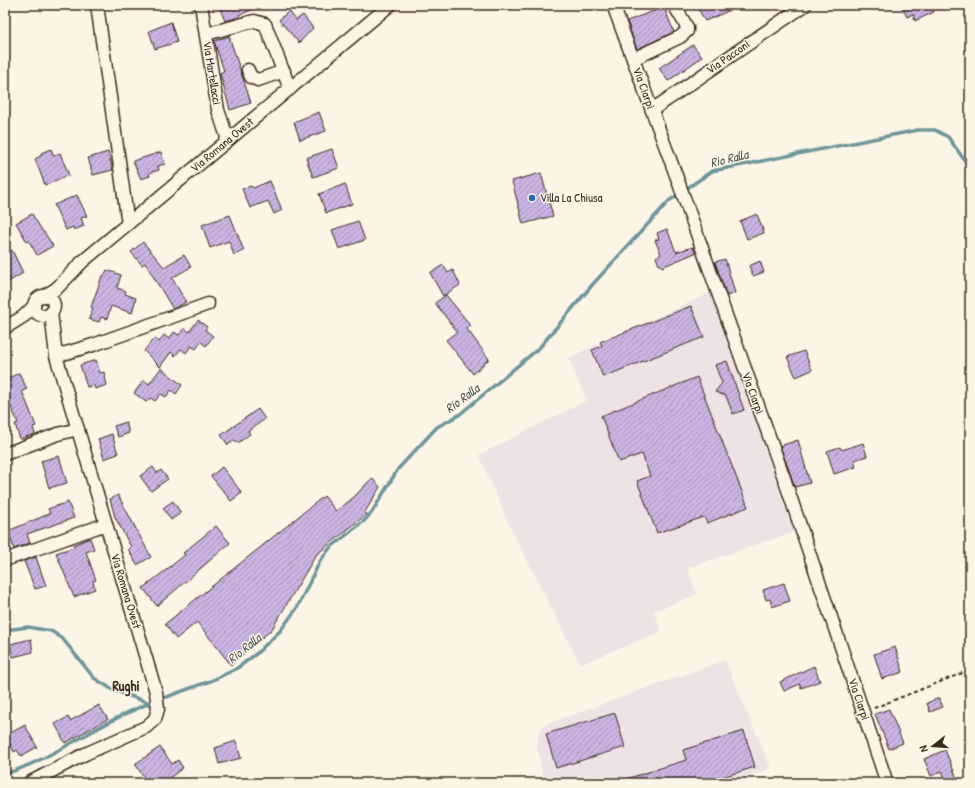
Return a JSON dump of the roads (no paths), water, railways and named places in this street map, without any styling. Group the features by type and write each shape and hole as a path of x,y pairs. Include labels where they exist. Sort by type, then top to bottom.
{"street":[{"path":"97,5 128,224"},
{"name":"Via Martellacci","path":"202,5 218,110 228,140"},
{"name":"Via Romana Ovest","path":"29,783 85,754 146,726 155,719 158,709 156,692 56,356 52,327 43,307 57,288 82,262 390,5"},
{"name":"Via Ciarpi","path":"613,5 677,178 784,478 887,783"},
{"path":"633,60 680,37 687,31 687,27 674,5"},
{"name":"Via Pacconi","path":"652,110 805,5"},
{"path":"206,34 254,21 265,24 290,89"},
{"path":"248,70 251,77 258,80 284,71"},
{"path":"56,356 93,345 208,304"},
{"path":"5,328 24,316 43,307"},
{"path":"5,454 58,434 78,429"},
{"path":"5,560 106,524"}],"waterway":[{"name":"Rio Ralla","path":"5,630 28,627 51,631 62,638 94,678 113,690 150,703 213,680 236,669 256,654 280,631 297,608 320,561 330,548 364,521 372,512 398,469 437,427 459,415 539,348 593,284 669,201 712,171 918,130 935,130 948,137 970,168"},
{"path":"5,774 43,758 113,720 150,703"}],"place":[{"name":"Villa La Chiusa","path":"532,198"}],"district":[{"name":"Rughi","path":"126,686"}]}
